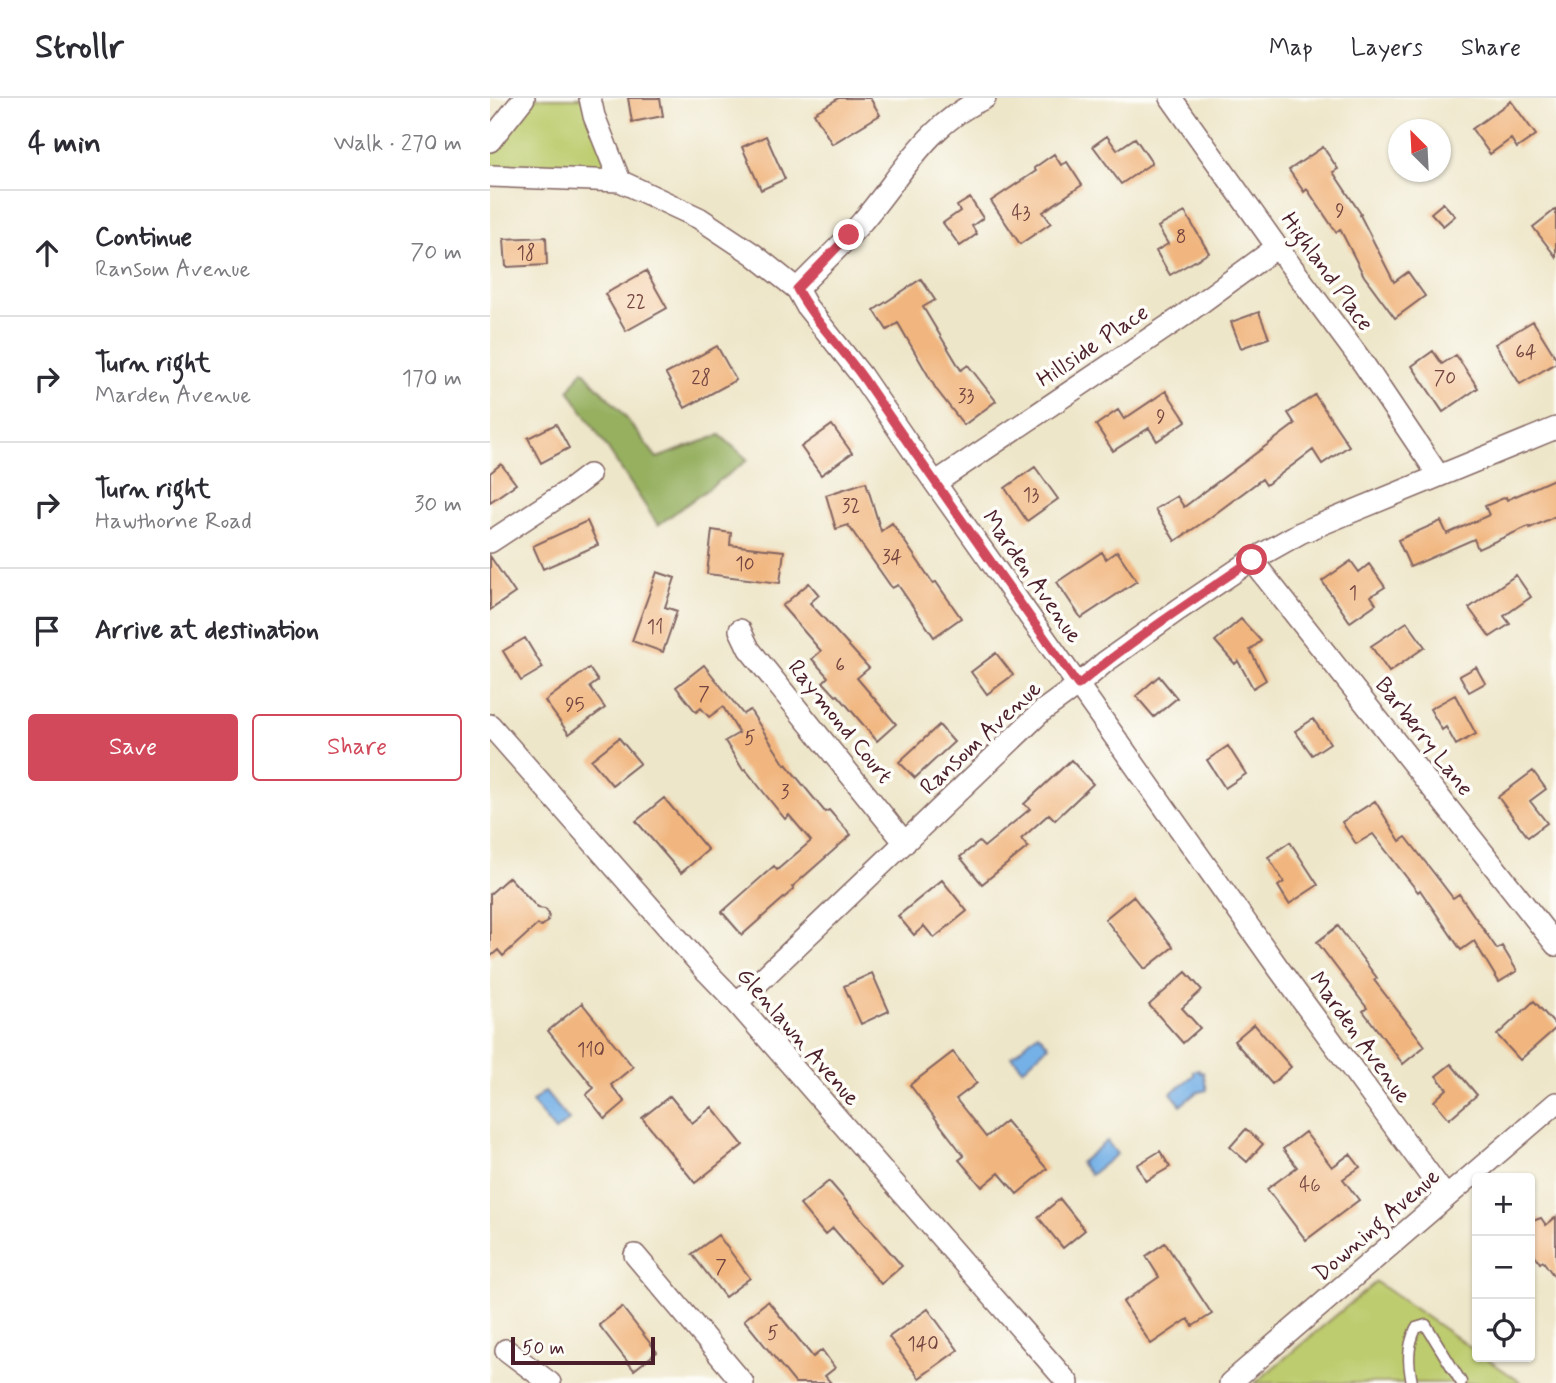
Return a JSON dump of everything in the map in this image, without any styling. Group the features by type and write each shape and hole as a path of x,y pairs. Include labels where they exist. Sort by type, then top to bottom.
{"street":[{"path":"490,141 524,98"},
{"path":"590,98 594,116 620,181"},
{"path":"797,289 860,224 929,137 953,115 985,98"},
{"name":"Highland Place","path":"1171,98 1363,363 1439,476"},
{"name":"Marden Avenue","path":"490,176 620,181 699,218 753,254 797,289 807,307 861,375 934,483 1279,969 1446,1197"},
{"name":"Hillside Place","path":"934,483 1180,318 1278,247"},
{"name":"Ransom Avenue","path":"737,1003 1041,712 1178,610 1252,560 1300,533 1556,428"},
{"path":"490,542 589,475"},
{"name":"Barberry Lane","path":"1252,560 1556,945"},
{"name":"Raymond Court","path":"740,629 749,649 905,843"},
{"name":"Glenlawn Avenue","path":"490,725 737,1003 1068,1383"},
{"name":"Downing Avenue","path":"1230,1383 1556,1103"},
{"path":"635,1255 743,1383"},
{"path":"506,1350 550,1383"}],"lane":[{"path":"1412,1383 1409,1342 1416,1328 1426,1325 1461,1382"}],"green space":[{"path":"524,98 590,98 620,181 490,176 490,141"},
{"path":"583,370 619,409 657,458 720,435 748,460 658,525 569,390"},
{"path":"1376,1282 1472,1349 1472,1362 1491,1362 1522,1383 1255,1383"}],"water":[{"path":"1038,1033 1049,1045 1023,1069 1012,1056"},
{"path":"1199,1070 1200,1073 1203,1072 1207,1090 1196,1093 1181,1105 1171,1093 1194,1075 1193,1071"},
{"path":"545,1091 569,1120 555,1131 532,1102"},
{"path":"1107,1141 1117,1154 1090,1175 1080,1163"}],"building":[{"path":"628,98 660,98 663,116 632,122"},
{"path":"839,98 870,98 880,115 832,144 814,113"},
{"path":"1511,101 1536,135 1517,148 1511,139 1490,154 1472,129"},
{"path":"766,136 785,179 761,190 742,147"},
{"path":"1107,136 1117,150 1135,138 1152,163 1121,184 1093,146"},
{"path":"1323,147 1338,169 1333,172 1361,214 1394,282 1408,272 1425,296 1395,318 1364,276 1340,229 1336,232 1307,189 1304,192 1289,170"},
{"path":"1054,154 1061,165 1067,162 1082,185 1043,212 1051,223 1020,244 991,201 1036,171 1034,168"},
{"path":"970,198 983,218 972,226 977,234 960,246 943,223 960,211 957,206"},
{"path":"1443,203 1455,216 1443,226 1431,213"},
{"path":"1556,209 1556,257 1533,227"},
{"path":"1185,212 1209,253 1170,275 1156,251 1168,244 1158,227"},
{"path":"546,237 547,265 506,267 504,239"},
{"path":"646,271 667,308 626,331 605,294"},
{"path":"921,279 935,300 923,307 961,370 968,365 996,401 964,425 936,389 898,323 887,330 874,310"},
{"path":"1259,312 1269,338 1241,348 1231,322"},
{"path":"1533,321 1556,358 1556,363 1520,384 1495,344"},
{"path":"717,346 736,380 685,408 666,374"},
{"path":"1433,351 1442,364 1456,355 1478,388 1443,412 1412,366"},
{"path":"1166,391 1186,421 1157,441 1149,428 1113,451 1096,425 1118,410 1124,419"},
{"path":"1315,395 1349,446 1322,464 1313,450 1266,485 1262,479 1175,541 1155,509 1177,496 1184,507 1295,424 1288,413"},
{"path":"556,424 569,448 541,463 528,438"},
{"path":"832,425 852,453 821,475 801,447"},
{"path":"501,464 516,484 490,502 490,473"},
{"path":"1035,467 1058,499 1027,521 1005,488"},
{"path":"1556,478 1556,516 1478,549 1474,539 1410,567 1398,540 1441,521 1447,534 1489,515 1485,506 1506,497 1507,500"},
{"path":"866,482 881,531 892,523 961,618 934,637 898,585 892,588 848,525 836,529 826,495"},
{"path":"587,521 598,545 543,569 533,546"},
{"path":"712,530 731,533 730,545 784,551 780,583 707,574"},
{"path":"1117,551 1137,581 1081,618 1057,582 1102,552 1106,559"},
{"path":"490,556 515,593 490,610"},
{"path":"1351,561 1359,572 1369,564 1385,587 1371,596 1376,604 1350,622 1322,581"},
{"path":"657,572 675,578 665,607 677,611 663,652 632,641"},
{"path":"1516,575 1531,597 1504,616 1510,624 1490,637 1469,608"},
{"path":"809,583 819,595 810,603 869,668 857,678 896,724 877,741 838,695 823,682 828,677 812,659 821,651 782,606"},
{"path":"1241,619 1261,641 1250,650 1266,680 1253,688 1238,661 1235,664 1215,641"},
{"path":"1407,622 1425,647 1389,672 1371,646"},
{"path":"525,638 543,668 521,681 503,651"},
{"path":"996,653 1013,675 987,694 971,672"},
{"path":"704,665 743,714 750,710 785,765 825,812 829,810 851,835 742,935 722,912 774,866 777,870 811,841 789,815 785,819 745,769 743,770 725,741 739,733 723,707 709,717 701,708 696,712 676,687"},
{"path":"1476,667 1485,683 1469,692 1460,676"},
{"path":"589,668 598,681 590,687 605,708 569,734 545,701"},
{"path":"1159,676 1177,698 1154,717 1136,696"},
{"path":"1455,695 1476,734 1456,745 1446,727 1442,730 1430,709"},
{"path":"1313,719 1330,743 1312,755 1295,731"},
{"path":"939,725 954,742 915,778 899,762"},
{"path":"619,738 640,763 612,785 591,760"},
{"path":"1228,746 1246,774 1225,788 1207,760"},
{"path":"1071,760 1093,784 1055,820 1049,814 1021,839 1028,847 982,884 960,857 979,842 984,847 1030,809 1024,804"},
{"path":"1533,771 1546,789 1530,801 1547,823 1528,837 1498,797"},
{"path":"664,798 708,850 681,873 636,821"},
{"path":"1375,801 1400,841 1406,837 1453,898 1459,894 1497,949 1502,946 1517,971 1499,982 1474,941 1461,950 1420,890 1418,892 1373,834 1356,844 1342,822"},
{"path":"1290,842 1318,885 1289,904 1278,886 1284,882 1268,857"},
{"path":"509,877 538,908 545,909 549,914 548,921 542,926 537,925 503,956 498,950 490,957 490,894"},
{"path":"942,880 967,911 934,938 924,926 914,935 898,916"},
{"path":"1133,896 1173,947 1145,969 1105,919"},
{"path":"1338,926 1377,978 1374,980 1425,1046 1403,1064 1363,1011 1367,1008 1317,942"},
{"path":"1186,972 1202,990 1182,1008 1200,1028 1183,1043 1149,1005"},
{"path":"872,973 889,1011 861,1024 844,986"},
{"path":"1534,1001 1556,1028 1520,1060 1497,1035"},
{"path":"582,1003 633,1067 611,1085 625,1102 605,1119 586,1095 594,1088 548,1031"},
{"path":"1254,1024 1291,1067 1272,1084 1234,1041"},
{"path":"953,1052 977,1083 956,1099 986,1137 1006,1121 1047,1169 1017,1194 999,1173 982,1187 959,1160 964,1156 910,1085"},
{"path":"1451,1064 1477,1095 1449,1119 1434,1101 1447,1089 1436,1076"},
{"path":"670,1096 692,1123 712,1107 743,1145 695,1183 642,1118"},
{"path":"1246,1129 1263,1144 1247,1162 1230,1147"},
{"path":"1305,1132 1332,1167 1350,1154 1360,1167 1343,1179 1359,1200 1306,1240 1267,1189 1297,1167 1283,1149"},
{"path":"1160,1151 1170,1167 1146,1181 1137,1165"},
{"path":"829,1181 902,1266 881,1284 833,1228 825,1235 800,1205"},
{"path":"1060,1199 1085,1230 1063,1248 1038,1217"},
{"path":"1556,1217 1556,1279 1543,1261 1540,1263 1535,1256 1535,1220 1541,1218 1546,1225"},
{"path":"718,1235 750,1278 725,1297 692,1254"},
{"path":"1165,1243 1212,1314 1193,1326 1188,1319 1151,1344 1123,1302 1159,1277 1146,1256"},
{"path":"768,1301 813,1357 822,1350 835,1368 825,1376 831,1383 795,1383 744,1320"},
{"path":"622,1307 657,1352 634,1370 599,1325"},
{"path":"928,1309 958,1350 919,1378 889,1337"}],"route":[{"path":"849,235 797,289 807,307 861,375 934,483 1078,685 1105,662 1252,560"}]}
